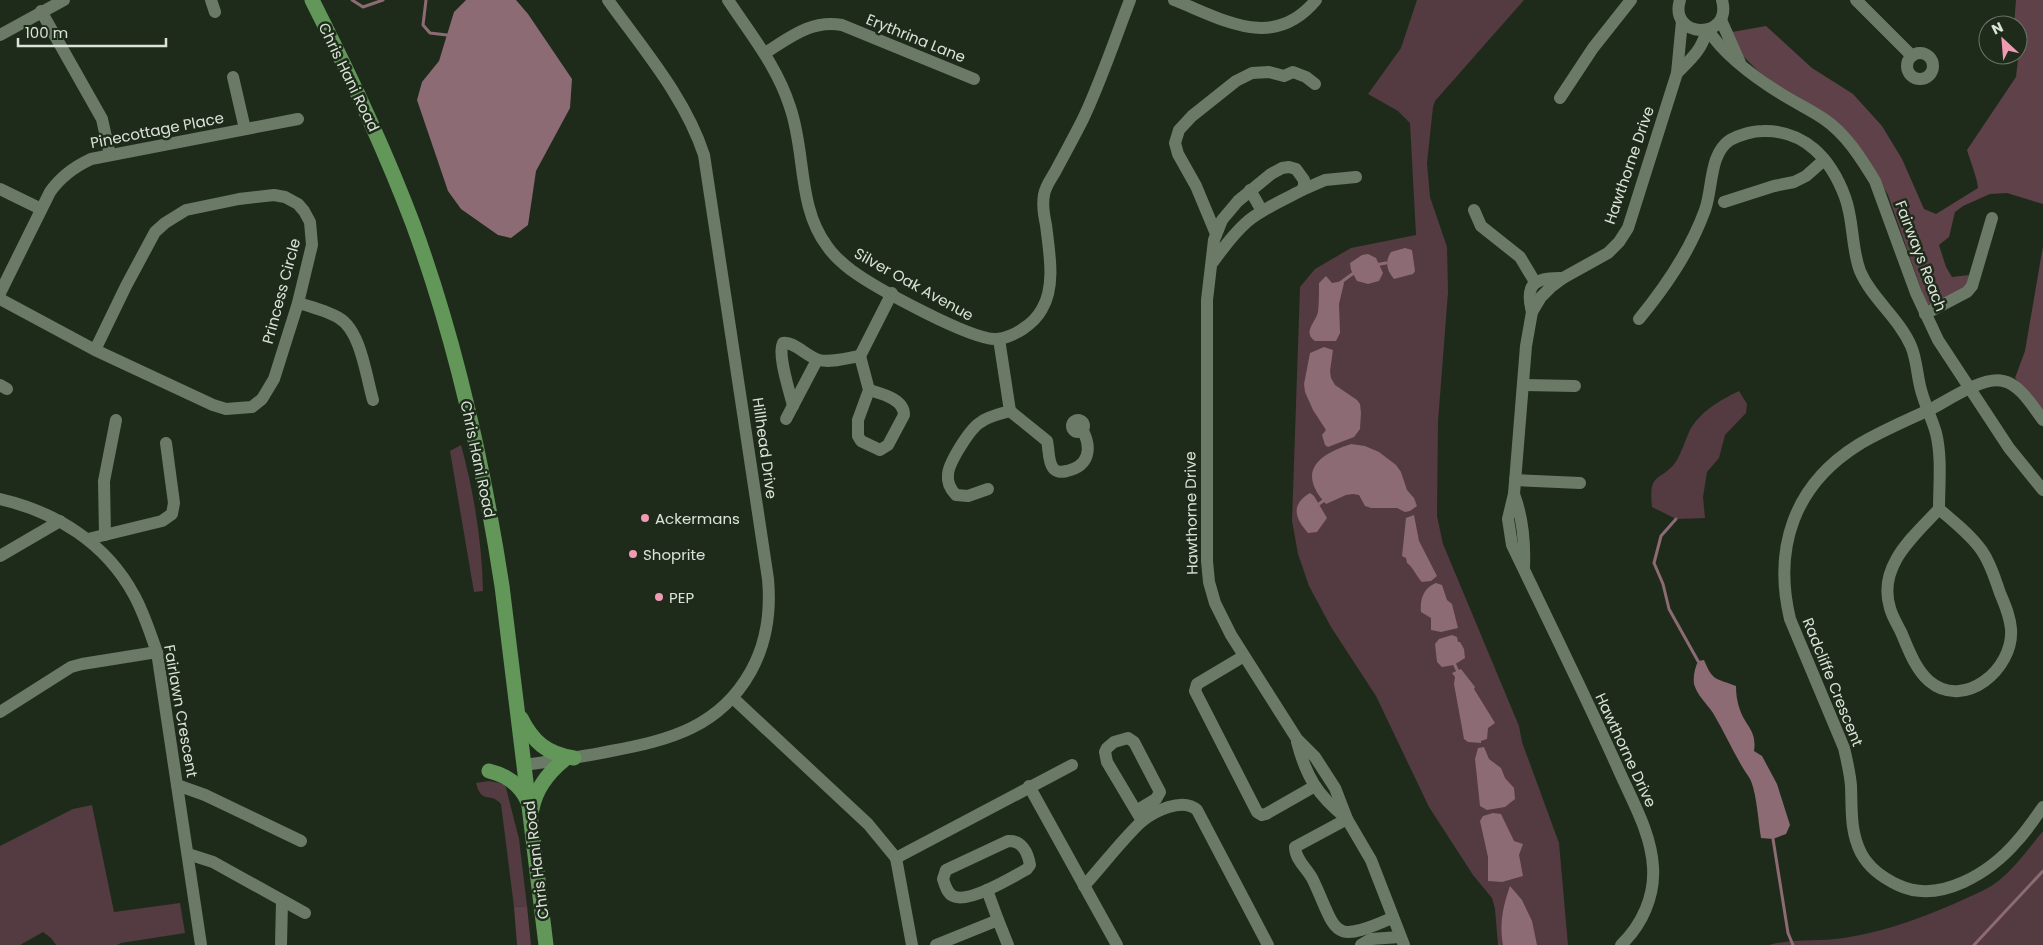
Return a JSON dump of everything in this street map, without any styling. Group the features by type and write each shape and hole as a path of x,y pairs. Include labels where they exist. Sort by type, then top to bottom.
{"main road":[{"name":"Chris Hani Road","path":"312,0 370,118 389,163 419,241 454,353 473,430 493,528 502,586 546,945"},
{"path":"517,710 538,744 553,753 569,759"},
{"path":"530,809 550,772 569,759"},
{"path":"489,771 504,776 515,783 522,791 530,809"}],"street":[{"path":"0,35 64,0"},
{"name":"Hillhead Drive","path":"524,765 569,759 672,738 709,719 733,698 745,682 756,662 765,638 769,620 769,591 707,172 700,144 688,116 676,95 608,0"},
{"name":"Silver Oak Avenue","path":"728,0 764,53 781,83 791,108 806,194 817,230 827,247 841,262 853,271 892,293 965,331 986,338 998,339"},
{"path":"1083,431 1087,446 1086,460 1081,466 1059,472 1054,470 1051,465 1047,441 1010,411 998,339 1018,332 1030,324 1044,308 1048,295 1049,259 1044,194 1084,117 1130,0"},
{"path":"1174,0 1239,26 1260,29 1269,28 1301,14 1316,0"},
{"path":"1560,98 1593,48 1631,0"},
{"name":"Hawthorne Drive","path":"1621,945 1635,929 1649,901 1653,885 1653,868 1648,837 1600,730 1524,570 1519,544 1508,519 1514,494 1527,330 1532,312 1541,297 1563,278 1608,253 1619,242 1628,228 1677,73 1682,21 1678,8 1680,0"},
{"path":"1856,0 1912,56"},
{"path":"1682,21 1692,29 1707,30 1721,20 1725,2"},
{"path":"41,11 102,119 110,155"},
{"name":"Fairways Reach","path":"1721,20 1740,63"},
{"name":"Erythrina Lane","path":"764,53 804,29 830,22 842,25 974,79"},
{"name":"Hawthorne Drive","path":"1677,73 1698,52 1707,30"},
{"name":"Fairways Reach","path":"1707,30 1724,51 1775,90 1825,119 1853,148 1875,181 1925,314 1938,340 2009,448 2043,490"},
{"path":"1216,234 1196,186 1178,154 1175,144 1178,130 1192,116 1236,81 1252,73 1269,72 1284,76 1292,72 1306,77 1315,84"},
{"name":"Pinecottage Place","path":"233,77 245,129"},
{"name":"Pinecottage Place","path":"0,293 40,209 58,181 76,166 91,159 298,119"},
{"path":"1639,319 1681,263 1705,208 1716,158 1723,147 1731,140 1758,131 1778,131 1794,135 1807,142 1824,160 1837,180 1845,198 1850,217 1855,256 1861,273 1900,326 1911,346 1927,411 1938,444 1939,509 1894,562 1888,576 1890,609 1922,674 1939,688 1966,690 1979,686 1996,670 2009,646 2011,631 2009,617 1983,552 1972,539 1939,509"},
{"path":"1724,202 1767,188 1794,182 1806,176 1824,160"},
{"name":"Hawthorne Drive","path":"1302,190 1304,186 1301,174 1296,169 1290,167 1282,168 1271,174 1238,200 1222,220 1214,240 1213,262 1207,300 1207,562 1209,582 1215,603 1231,635 1297,739 1323,770 1335,788 1347,818 1371,860 1402,941"},
{"name":"Hawthorne Drive","path":"1213,262 1228,241 1247,222 1262,211 1324,180 1356,177"},
{"path":"0,189 40,209"},
{"path":"1250,190 1262,211"},
{"name":"Princess Circle","path":"0,299 95,350 226,409 252,407 262,399 274,379 298,303 312,245 313,237 310,222 298,204 274,194 186,210 175,215 155,232 95,350"},
{"path":"1474,210 1482,226 1520,257 1536,282"},
{"path":"1925,314 1967,292 1972,286 1992,218"},
{"path":"1532,312 1529,292 1536,282 1544,278 1563,278"},
{"path":"869,390 891,398 899,403 904,411 904,415 888,444 880,450 861,441 857,430 869,390 860,356 892,293"},
{"path":"298,303 340,318 349,326 359,349 373,400"},
{"path":"793,406 782,357 781,346 785,342 790,343 817,360 824,361 860,356"},
{"path":"786,419 817,360"},
{"name":"Radcliffe Crescent","path":"2043,420 2011,384 2002,380 1992,381 1970,389 1859,444 1830,466 1815,482 1799,507 1789,531 1784,555 1785,598 1790,620 1844,748 1848,767 1852,822 1855,836 1862,854 1873,869 1886,880 1901,887 1933,891 1952,887 1974,876 1998,860 2018,840 2043,807"},
{"path":"1523,384 1575,386"},
{"path":"988,489 968,496 956,495 949,485 948,471 951,463 976,425 990,417 1010,411"},
{"path":"105,535 104,481 116,420"},
{"path":"88,539 169,518 172,514 174,503 166,443"},
{"path":"1515,480 1580,483"},
{"name":"Hawthorne Drive","path":"1514,494 1521,518 1519,544"},
{"name":"Fairlawn Crescent","path":"0,499 26,505 60,521 88,539 106,556 133,593 142,609 157,652 201,945"},
{"path":"1508,519 1521,518"},
{"path":"0,556 60,521"},
{"path":"0,712 71,667 157,652"},
{"path":"1244,656 1197,684 1195,691 1257,812 1262,815 1266,814 1315,787 1335,788"},
{"path":"733,698 868,824 896,858 912,945"},
{"path":"1084,886 1160,792 1134,742 1128,738 1123,738 1107,748 1105,756 1139,816"},
{"name":"Hawthorne Drive","path":"1297,739 1315,787 1347,818"},
{"path":"896,858 1072,765"},
{"path":"1315,787 1323,770"},
{"path":"177,785 205,795 301,841"},
{"path":"1030,786 1117,945"},
{"path":"1139,816 1184,804 1192,806 1197,810 1268,945"},
{"path":"1347,818 1295,847 1296,855 1313,878 1326,912 1340,932 1350,934 1365,930 1392,918"},
{"path":"1013,841 1019,843 1025,849 1029,859 1029,868 986,890 965,897 954,896 946,887 943,875 946,870 1002,843 1013,841"},
{"path":"188,854 213,862 282,902 305,913"},
{"path":"986,890 1008,945"},
{"path":"281,945 282,902"},
{"path":"936,945 998,920"},
{"path":"1361,945 1371,939 1402,941"}],"shaded area":[{"path":"466,0 516,0 528,14 572,79 570,108 536,171 528,225 511,238 498,235 461,209 448,191 417,100 422,82 439,61 454,12"},
{"path":"1417,0 1524,0 1435,101 1433,107 1427,163 1430,197 1447,247 1448,292 1438,422 1437,516 1443,544 1519,726 1522,742 1559,843 1568,945 1498,945 1495,909 1492,898 1473,875 1429,807 1376,696 1331,627 1309,586 1298,554 1292,521 1300,287 1315,269 1351,248 1416,235 1410,123 1398,111 1368,94 1401,48"},
{"path":"2016,0 2043,0 2043,204 2007,193 1990,194 1963,206 1955,212 1949,237 1939,245 1946,267 1952,277 1969,275 1966,289 1928,309 1888,195 1864,155 1786,91 1758,71 1742,55 1732,32 1766,26 1812,68 1853,94 1882,126 1902,159 1924,209 1936,214 1978,188 1967,150 2016,77 2017,65 2028,65 2028,15 2015,15"},
{"path":"2043,246 2043,414 2015,378 2025,351"},
{"path":"1405,248 1412,250 1415,271 1413,274 1394,279 1387,266 1388,259 1391,252"},
{"path":"1368,254 1376,258 1383,273 1379,281 1368,284 1357,281 1351,270 1350,263 1362,255"},
{"path":"1326,276 1332,283 1343,281 1344,283 1339,304 1340,333 1336,341 1315,341 1311,338 1310,331 1318,312 1319,283"},
{"path":"1324,347 1333,350 1331,378 1335,385 1357,400 1360,404 1361,413 1360,429 1354,437 1328,447 1325,445 1322,435 1326,430 1313,410 1305,392 1304,384 1310,353"},
{"path":"1739,391 1747,404 1746,413 1725,435 1719,458 1707,472 1703,497 1705,518 1676,519 1652,507 1651,495 1654,481 1677,460 1689,432 1698,418 1711,407"},
{"path":"1351,444 1365,446 1379,452 1396,465 1401,472 1407,490 1414,498 1417,506 1405,512 1397,508 1371,508 1365,506 1359,495 1353,494 1326,504 1317,493 1313,483 1312,474 1315,466 1329,454"},
{"path":"461,445 470,481 476,518 483,591 474,592 450,451"},
{"path":"1310,493 1314,496 1327,518 1317,532 1308,533 1300,522 1297,507 1299,502"},
{"path":"1414,515 1419,541 1437,576 1431,581 1422,582 1407,563 1406,558 1402,556 1406,518"},
{"path":"1436,583 1442,585 1447,600 1452,604 1458,628 1441,632 1431,630 1431,618 1421,612 1421,603 1425,591"},
{"path":"1452,635 1457,637 1458,642 1460,642 1464,649 1465,658 1454,665 1442,667 1437,662 1435,644 1439,639"},
{"path":"1704,660 1713,676 1736,686 1742,716 1754,738 1754,751 1762,756 1777,784 1790,825 1786,834 1773,839 1761,838 1751,781 1713,713 1695,688 1694,678 1698,661"},
{"path":"1461,669 1475,687 1474,689 1495,723 1488,728 1487,739 1481,741 1481,743 1468,742 1464,739 1454,684 1455,677 1452,673"},
{"path":"1484,747 1489,759 1501,768 1505,778 1514,788 1515,799 1505,807 1487,810 1480,806 1475,759 1478,748"},
{"path":"489,781 505,784 519,839 527,906 514,907 501,804 493,798 483,796 478,790 476,783"},
{"path":"92,805 114,912 180,903 185,933 117,945 56,945 43,932 20,945 0,945 0,846 73,809"},
{"path":"1493,813 1501,814 1514,841 1523,844 1519,855 1523,876 1502,882 1488,881 1488,857 1480,821 1483,816"},
{"path":"2043,831 2043,945 1769,945 1860,935 1893,927 1940,910 1997,882 2016,864"},
{"path":"1510,886 1522,900 1532,921 1537,945 1503,945 1502,915"},
{"path":"527,906 531,945 517,945 514,907"}],"waterway":[{"path":"352,0 363,7 383,0"},
{"path":"426,0 423,25 430,33 447,35"},
{"path":"1375,265 1386,263"},
{"path":"1340,283 1355,272"},
{"path":"1319,504 1323,501"},
{"path":"1676,519 1661,536 1654,563 1663,584 1669,609 1698,661"},
{"path":"1453,661 1459,674"},
{"path":"1773,839 1788,933 1793,945"},
{"path":"1974,945 2043,871"}],"place":[{"name":"Ackermans","path":"645,518"},
{"name":"Shoprite","path":"633,554"},
{"name":"PEP","path":"659,597"}]}
